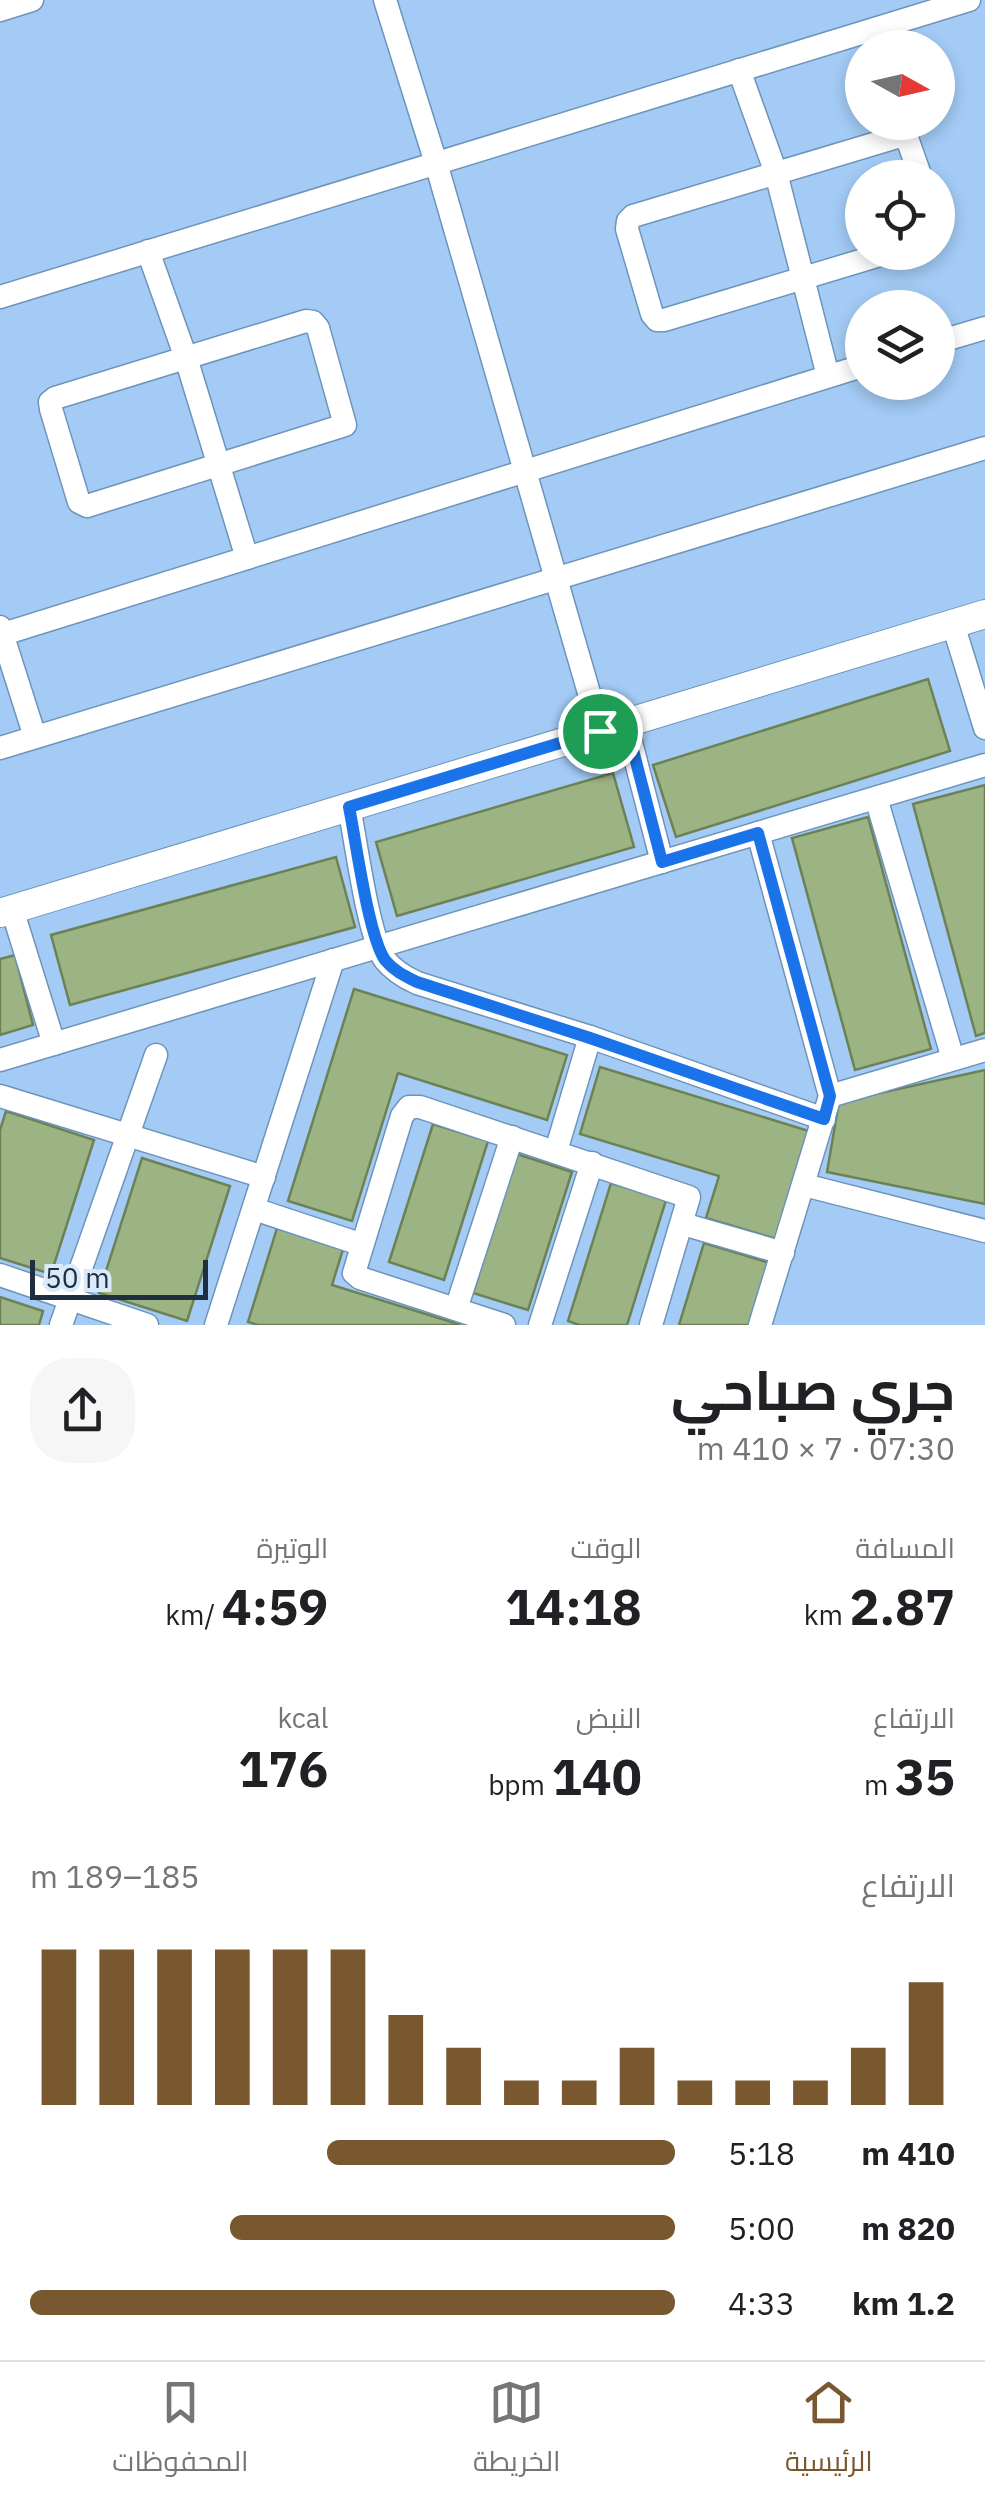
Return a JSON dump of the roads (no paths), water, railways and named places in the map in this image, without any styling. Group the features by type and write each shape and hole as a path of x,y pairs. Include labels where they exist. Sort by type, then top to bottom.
{"street":[{"path":"0,10 32,0"},
{"path":"385,0 556,578 662,862"},
{"path":"0,296 968,0"},
{"path":"740,70 776,173 828,376"},
{"path":"845,266 657,320 627,229 628,221 897,137 907,138 916,160"},
{"path":"148,251 186,358 247,558"},
{"path":"314,322 345,425 219,466 87,506 79,502 50,402 314,322"},
{"path":"955,337 985,328"},
{"path":"35,737 1,632 845,371"},
{"path":"0,748 985,448"},
{"path":"54,1044 6,911 985,614"},
{"path":"953,624 985,728"},
{"path":"0,1060 985,765"},
{"path":"876,798 954,1059"},
{"path":"349,807 379,947 398,973 824,1119"},
{"path":"758,833 830,1096 760,1325"},
{"path":"216,1325 334,960"},
{"path":"556,1151 590,1038"},
{"path":"830,1096 985,1050"},
{"path":"62,1325 156,1055"},
{"path":"0,1096 264,1177"},
{"path":"502,1325 354,1274 402,1116 409,1107 420,1107 689,1197 650,1325"},
{"path":"456,1310 512,1137"},
{"path":"540,1325 592,1163"},
{"path":"804,1186 985,1230"},
{"path":"254,1209 360,1244"},
{"path":"683,1224 783,1253"},
{"path":"0,1275 147,1325"}]}
